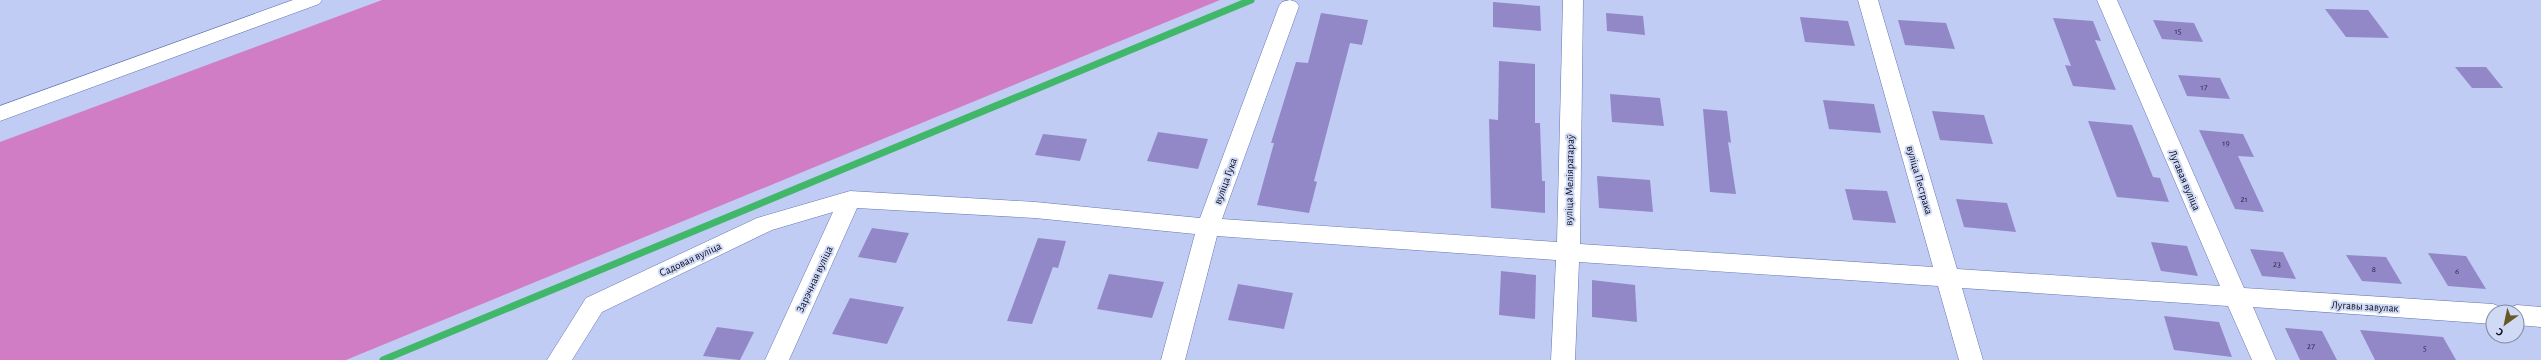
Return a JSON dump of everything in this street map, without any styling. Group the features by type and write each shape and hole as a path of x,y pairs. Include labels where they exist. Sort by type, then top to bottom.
{"street":[{"path":"0,114 312,0"},
{"name":"вуліца Меліяратараў","path":"1562,360 1568,252 1573,0"},
{"name":"вуліца Пестрака","path":"1868,0 1971,360"},
{"name":"Лугавая вуліца","path":"2107,0 2264,360"},
{"name":"вуліца Гука","path":"1173,360 1208,227 1289,6"},
{"name":"Садовая вуліца","path":"559,360 594,305 765,224 850,199 1035,210 1208,227 1568,252"},
{"name":"Зарэчная вуліца","path":"777,360 850,199"},
{"name":"Лугавы завулак","path":"1568,252 2485,314"},
{"path":"2525,316 2541,317"}],"shaded area":[{"path":"382,0 1220,0 346,360 0,360 0,142"}],"building":[{"path":"1493,2 1540,6 1541,31 1493,27"},
{"path":"2325,9 2368,10 2389,38 2346,37"},
{"path":"1321,13 1368,20 1362,45 1350,43 1314,181 1317,182 1309,213 1257,205 1274,143 1271,143 1296,62 1308,63"},
{"path":"1606,13 1643,16 1645,35 1607,31"},
{"path":"1800,17 1848,21 1855,46 1805,42"},
{"path":"2053,18 2093,21 2101,41 2095,40 2116,90 2073,86 2065,65 2071,66"},
{"path":"1898,20 1946,23 1955,49 1905,45"},
{"path":"2153,20 2194,23 2203,42 2162,39"},
{"path":"1499,61 1535,64 1535,123 1540,123 1542,181 1545,181 1545,213 1491,208 1489,119 1498,120"},
{"path":"2455,67 2486,67 2503,88 2472,88"},
{"path":"2178,75 2220,78 2230,99 2187,96"},
{"path":"1610,94 1660,98 1664,126 1612,122"},
{"path":"1823,100 1874,104 1881,133 1829,129"},
{"path":"1703,109 1727,111 1731,143 1728,142 1736,194 1710,192"},
{"path":"1932,111 1984,115 1993,144 1940,140"},
{"path":"2088,121 2132,125 2153,177 2160,178 2169,202 2117,197"},
{"path":"2199,130 2243,134 2254,157 2238,156 2264,212 2235,209"},
{"path":"1158,132 1208,139 1198,169 1147,161"},
{"path":"1043,134 1087,139 1080,161 1035,155"},
{"path":"1597,176 1650,180 1653,212 1599,208"},
{"path":"1845,189 1887,191 1896,223 1853,220"},
{"path":"1956,199 2007,203 2016,232 1964,227"},
{"path":"872,228 909,233 896,263 858,257"},
{"path":"1038,238 1066,241 1058,268 1053,267 1032,324 1007,321"},
{"path":"2151,242 2187,246 2198,276 2161,271"},
{"path":"2250,249 2283,252 2296,279 2262,276"},
{"path":"2428,253 2466,256 2486,289 2448,286"},
{"path":"2346,255 2386,257 2402,284 2362,281"},
{"path":"1501,271 1536,275 1535,319 1499,315"},
{"path":"1109,274 1164,282 1152,318 1097,309"},
{"path":"1592,280 1635,285 1637,322 1592,317"},
{"path":"1238,284 1293,293 1284,329 1228,320"},
{"path":"850,298 904,307 887,344 832,334"},
{"path":"2164,316 2219,322 2232,357 2174,350"},
{"path":"717,327 754,332 740,360 703,356"},
{"path":"2285,328 2322,331 2337,360 2300,360"},
{"path":"2360,330 2443,337 2456,360 2375,360"}],"waterway":[{"path":"383,360 1251,0"}]}
